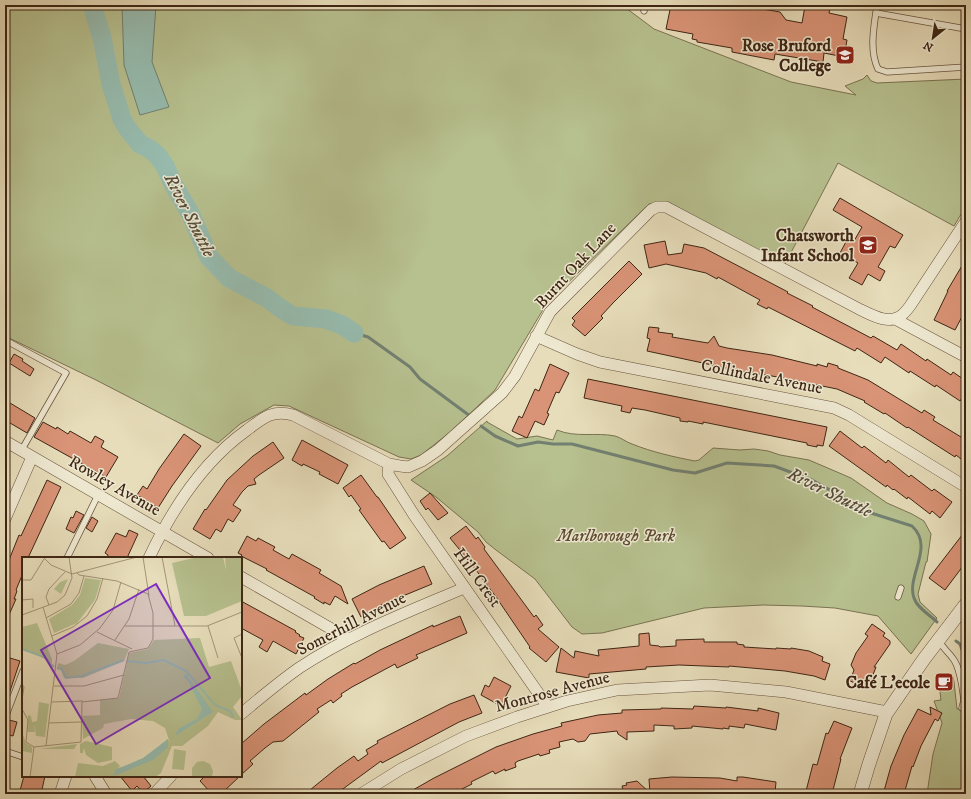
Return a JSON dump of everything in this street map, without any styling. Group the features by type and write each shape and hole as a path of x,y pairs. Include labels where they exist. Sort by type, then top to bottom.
{"street":[{"name":"Burnt Oak Lane","path":"150,557 190,486 221,452 257,422 276,413 283,412 293,415 389,464 408,467 422,461 438,450 502,393 515,376 548,315 561,300 651,210 662,206 706,227 867,313 883,319 896,319"},
{"path":"966,221 910,306 900,317 896,319 966,357"},
{"name":"Collindale Avenue","path":"536,336 600,362 834,408 850,415 966,487"},
{"name":"Rowley Avenue","path":"5,442 206,557"},
{"path":"5,519 32,457"},
{"name":"Hill Crest","path":"389,464 388,474 393,484 548,707"},
{"path":"242,578 349,639"},
{"name":"Somerhill Avenue","path":"242,713 298,668 349,639 379,623 464,588"},
{"path":"860,794 887,712 938,640 966,604"},
{"name":"Montrose Avenue","path":"361,794 402,769 466,736 498,723 567,701 617,690 710,685 786,692 887,712"},
{"path":"60,794 66,777"},
{"path":"96,777 106,794"},
{"path":"154,794 170,777"}],"lane":[{"path":"877,5 873,35 874,60 878,69 887,72 966,67"},
{"path":"876,13 966,29"},
{"path":"5,340 66,373 21,451"},
{"path":"67,557 98,495"},
{"path":"898,597 901,588"},
{"path":"938,640 942,647 954,660 961,678 965,700 962,708"},
{"path":"5,718 22,674"},
{"path":"5,751 22,757"}],"green space":[{"path":"5,5 622,5 654,29 791,82 856,95 845,86 863,79 867,75 871,81 877,83 966,79 966,206 954,226 838,163 785,264 664,202 649,204 547,303 495,390 449,433 421,455 411,459 399,457 289,406 274,405 240,424 218,443 96,380 5,336"},
{"name":"Marlborough Park","path":"487,421 517,439 537,436 553,440 557,430 571,434 608,435 615,436 655,452 695,461 699,460 713,448 740,450 754,449 768,451 780,455 809,460 851,478 887,503 924,521 931,534 927,562 918,594 920,602 937,618 911,654 878,616 835,608 763,605 704,608 602,633 582,634 572,627 535,579 486,542 478,532 436,497 411,480 447,456"},
{"path":"953,677 957,709 966,708 966,794 927,794 933,754 942,723 934,701 941,700 940,692"}],"water":[{"path":"122,5 156,5 152,62 169,107 140,115 124,65"}],"building":[{"path":"671,5 707,5 733,9 739,5 780,12 786,20 802,23 805,6 816,8 817,5 831,5 829,13 847,17 843,39 847,40 844,57 824,53 823,62 775,54 774,60 732,52 732,48 697,42 697,40 692,39 693,34 666,29"},
{"name":"Chatsworth Infant School","path":"840,198 903,235 895,248 890,246 878,267 885,271 880,281 868,274 862,285 849,278 858,263 840,253 848,238 854,241 862,227 833,210"},
{"path":"665,241 668,255 682,253 684,244 704,248 871,338 873,336 897,350 901,344 926,361 927,359 951,375 953,372 966,381 966,392 960,401 936,385 935,387 910,371 909,373 885,357 881,363 857,348 855,351 768,307 767,309 757,304 760,300 718,277 717,279 706,273 666,264 649,268 644,245"},
{"path":"966,259 966,309 955,330 934,320 947,291"},
{"path":"629,261 642,274 601,316 603,318 585,336 572,325 575,321 572,318"},
{"path":"649,327 659,328 658,332 673,334 672,337 708,343 714,336 719,346 727,348 772,355 817,366 817,364 827,367 828,363 838,366 838,368 868,380 922,413 924,410 935,417 933,420 966,440 966,463 956,455 955,457 885,413 884,414 864,402 865,401 837,389 740,371 647,351 650,339 647,338"},
{"path":"14,354 23,359 22,361 34,369 30,376 9,363"},
{"path":"550,364 569,373 559,393 556,392 547,413 549,414 544,425 535,421 527,438 512,431 519,416 522,418 535,389 539,391"},
{"path":"588,379 827,427 823,446 817,445 817,447 807,445 807,443 703,422 703,424 680,421 680,418 645,410 632,408 630,413 621,411 622,406 584,398"},
{"path":"5,400 35,418 27,433 5,420"},
{"path":"43,422 56,429 57,427 68,434 70,431 91,443 95,436 104,441 101,447 118,457 106,477 34,437"},
{"path":"840,431 862,448 864,446 886,463 888,460 909,477 911,475 932,491 934,489 952,502 940,518 932,511 930,514 908,497 907,499 887,485 886,487 829,446"},
{"path":"184,434 201,446 158,508 137,495 143,486 147,489 159,469"},
{"path":"302,440 348,465 338,484 319,474 320,472 303,464 302,466 292,460"},
{"path":"273,442 284,458 254,479 256,484 248,486 242,492 233,505 241,510 233,522 228,519 221,532 216,529 210,539 193,529 205,509 206,510 227,480 253,456"},
{"path":"361,475 406,538 390,549 384,541 382,542 359,510 361,509 351,495 349,497 343,488"},
{"path":"47,480 61,487 28,557 22,557 22,575 16,590 14,599 16,599 5,624 5,564 7,565 19,535 21,536"},
{"path":"430,493 448,513 438,520 428,508 426,510 420,501"},
{"path":"76,511 84,515 74,533 66,529 71,517 73,518"},
{"path":"92,517 98,521 92,532 86,528"},
{"path":"466,526 476,539 478,537 485,547 484,549 534,617 536,615 543,625 538,629 559,647 546,662 529,648 530,647 496,597 450,538"},
{"path":"129,530 138,534 127,557 107,557 108,555 105,553 116,533 126,537"},
{"path":"966,530 966,562 945,590 929,578"},
{"path":"247,536 256,541 258,538 275,547 273,550 289,559 292,554 321,570 319,573 341,586 348,604 335,596 330,605 324,602 324,604 314,598 315,597 266,570 267,569 241,556 242,555 238,553"},
{"path":"424,566 432,584 381,605 361,617 352,599 379,585"},
{"path":"242,602 296,631 295,632 300,635 299,636 304,638 296,654 273,641 267,652 259,647 263,640 242,629"},
{"path":"460,616 467,633 416,655 418,658 397,668 395,664 352,687 341,694 342,696 333,703 331,700 317,709 319,712 283,741 273,742 265,748 250,761 253,764 242,774 242,743 264,724 305,693 306,695 354,663 355,664 380,650 433,625 433,627"},
{"path":"872,624 885,633 883,636 890,641 890,644 874,667 876,667 868,688 850,681 854,670 851,665 856,653 868,636 865,634"},
{"path":"649,633 650,645 660,647 676,646 676,640 704,639 704,642 737,642 737,644 744,645 744,647 776,649 791,648 809,651 823,657 822,661 830,664 825,680 814,676 785,671 729,666 679,665 646,667 646,669 589,674 589,678 556,672 561,648 574,658 575,651 599,656 598,650 639,646 639,634"},
{"path":"10,658 20,661 5,703 5,669 7,670"},
{"path":"494,677 511,686 501,706 481,695 485,685 489,687"},
{"path":"474,695 482,713 459,722 382,763 381,761 336,794 305,794 354,756 358,761 368,754 366,750 378,743 377,741 450,704"},
{"path":"694,706 726,707 758,711 758,708 779,713 776,730 745,724 744,728 729,726 729,729 692,726 692,728 674,729 674,726 654,725 654,731 627,732 627,740 618,734 617,731 590,734 585,741 578,742 573,739 559,742 560,747 549,750 550,753 540,756 539,754 518,761 515,763 516,767 505,771 505,769 495,774 493,771 471,782 472,784 458,791 457,789 447,794 406,794 434,778 496,747 562,726 561,723 598,715 622,713 622,710 661,708 693,709"},
{"path":"930,707 942,713 938,721 935,719 921,746 913,767 912,766 904,794 895,794 884,791 891,766 904,735 918,709 931,715"},
{"path":"9,720 17,722 13,736 5,734"},
{"path":"834,721 852,728 840,759 832,794 807,794 808,791 806,791 813,764 817,765 826,733 828,734"},
{"path":"24,777 45,777 41,794 19,794"},
{"path":"121,777 144,777 151,786 143,793 137,786 132,791"},
{"path":"204,777 239,777 221,794 212,794 200,781"},
{"path":"672,777 720,778 737,781 737,777 743,777 776,782 775,793 624,794 622,786 627,785 626,783 637,781 650,793 649,779"}],"waterway":[{"name":"River Shuttle","path":"92,5 102,38 111,84 122,119 127,128 140,144 150,149 158,156 165,166 173,184 191,215 209,257 229,278 267,298 293,316 326,319 342,325 354,333"},
{"name":"River Shuttle","path":"354,333 368,337 410,367 420,379 470,416"},
{"name":"River Shuttle","path":"481,426 495,436 518,446 538,442 572,444 673,470 695,473 727,463 774,466 812,480 871,513 912,526 918,534 921,543 921,552 914,580 914,598 921,608 937,622"},
{"name":"River Shuttle","path":"956,641 960,644 966,661"}],"place":[{"name":"Rose Bruford College","path":"845,55"},
{"name":"Chatsworth Infant School","path":"868,245"},
{"name":"Café L'ecole","path":"944,682"}]}
